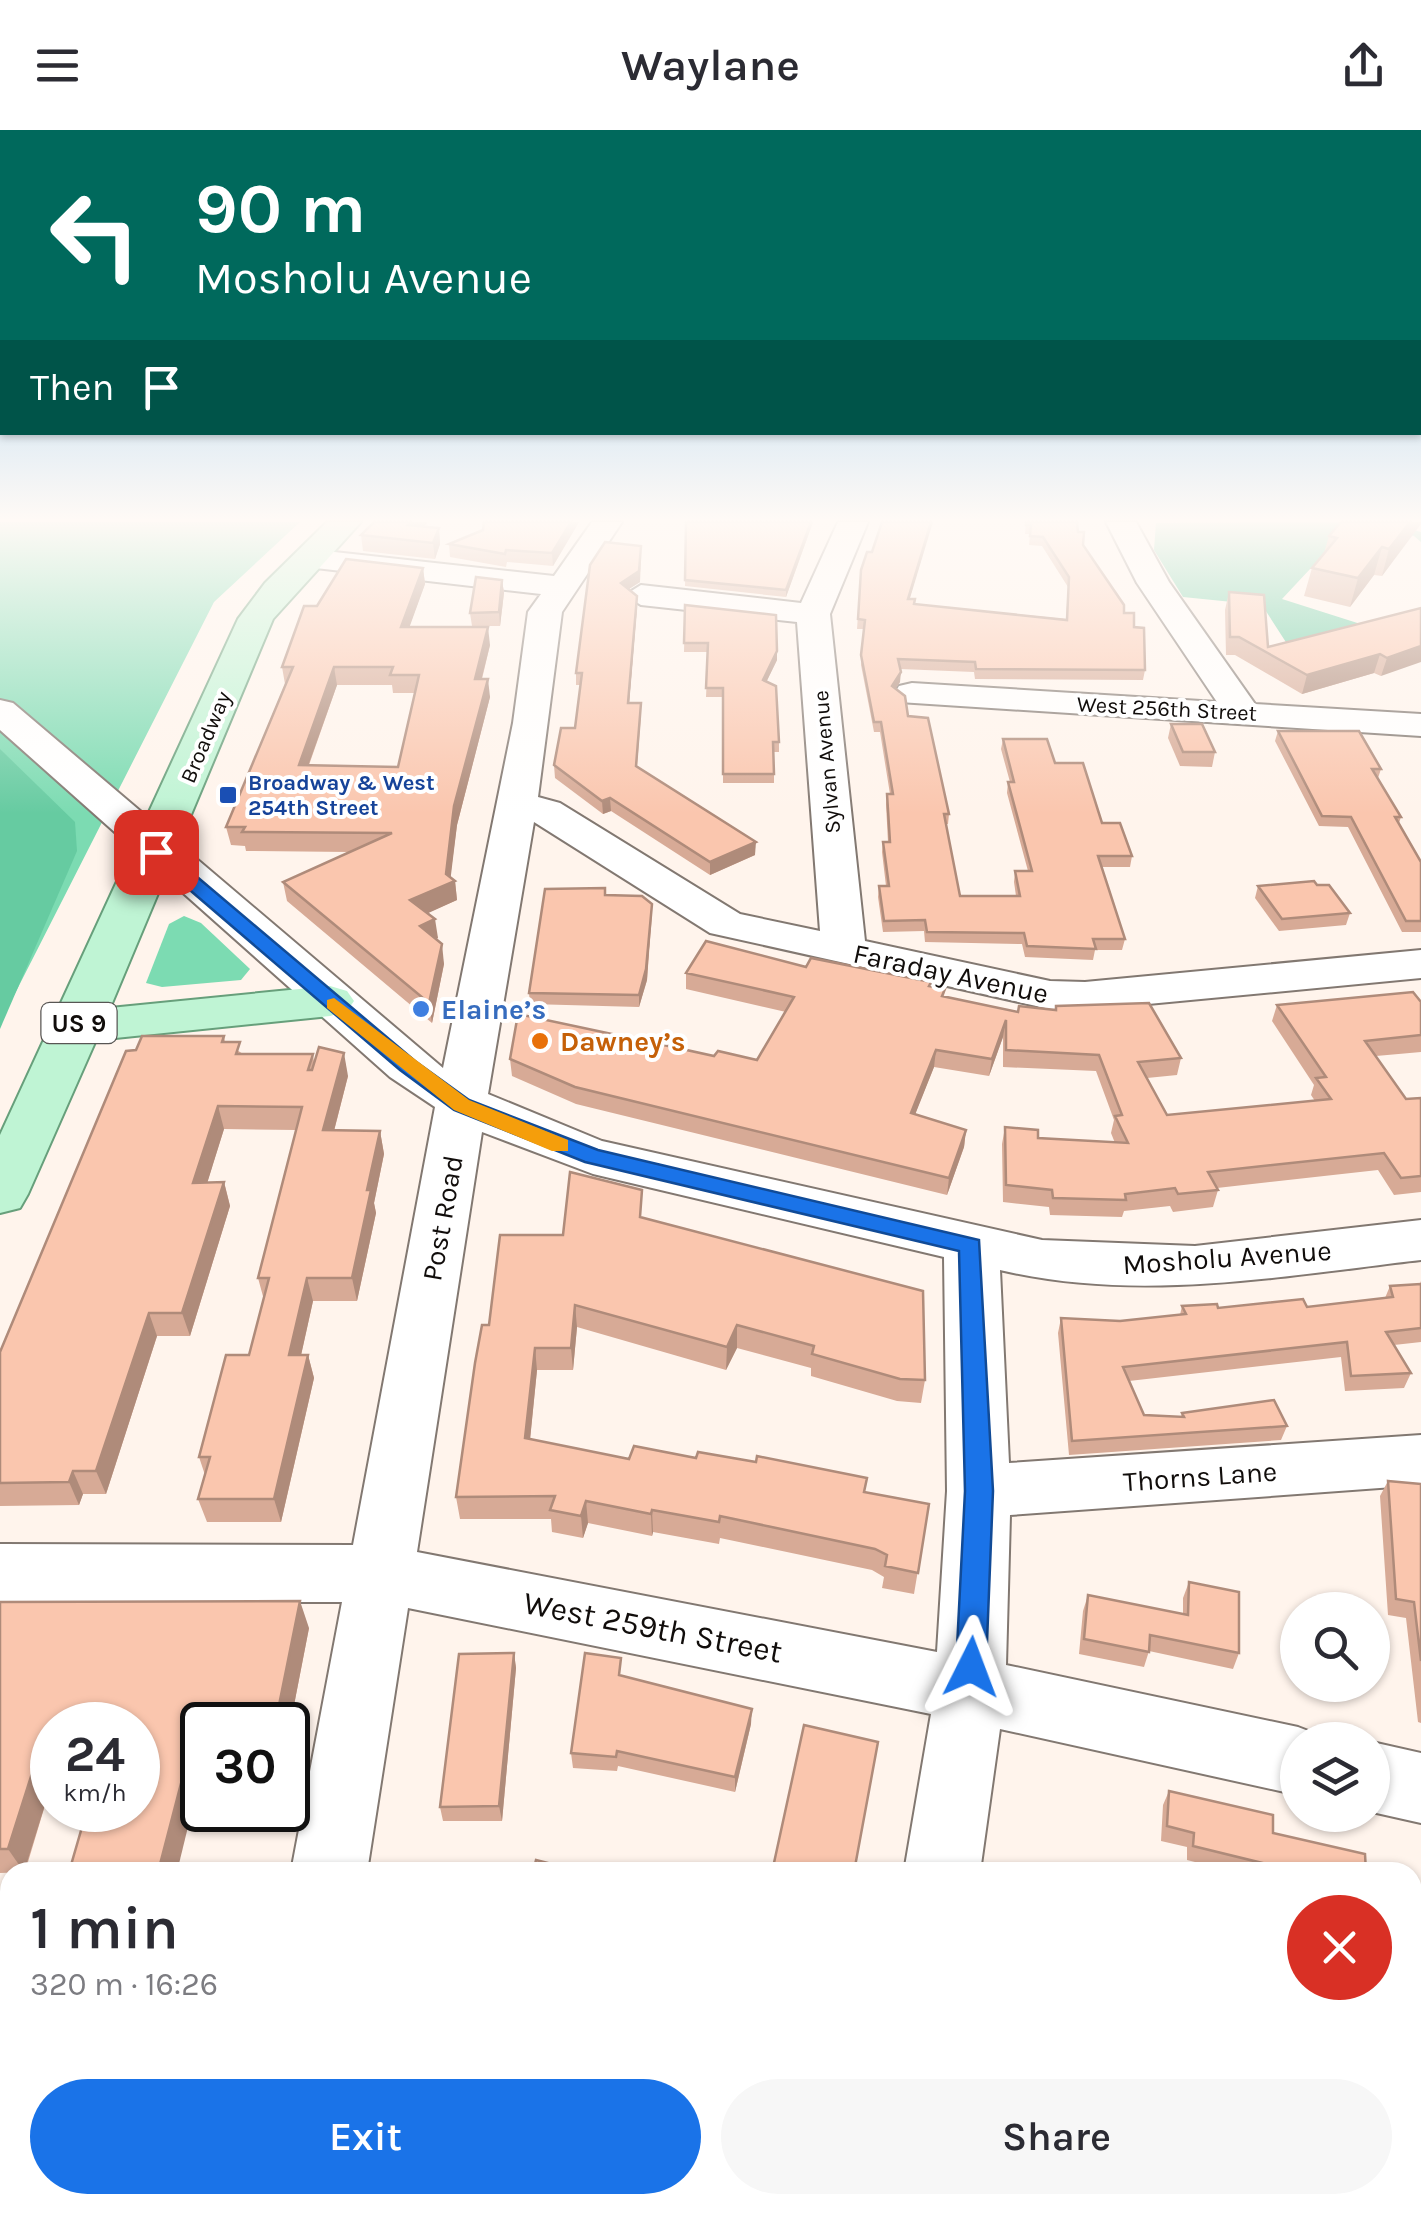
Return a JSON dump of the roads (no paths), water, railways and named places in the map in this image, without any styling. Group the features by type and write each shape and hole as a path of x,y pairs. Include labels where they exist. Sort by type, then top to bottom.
{"main road":[{"name":"Broadway","path":"0,1194 156,852 255,619"},
{"path":"78,1026 330,1001"}],"street":[{"name":"Post Road","path":"332,1862 461,1105 532,724 543,619"},
{"name":"Sylvan Avenue","path":"813,619 844,951"},
{"path":"1178,619 1242,712"},
{"name":"West 256th Street","path":"912,694 1421,725"},
{"name":"Mosholu Avenue","path":"0,711 330,1001 461,1105 593,1156 1042,1260 1141,1267 1195,1266 1421,1240"},
{"name":"Faraday Avenue","path":"516,803 546,812 710,917 740,929 1067,996 1421,964"},
{"path":"944,1862 970,1690 979,1491 971,1246"},
{"name":"Thorns Lane","path":"979,1491 1421,1460"},
{"name":"West 259th Street","path":"0,1574 380,1574 970,1690 1280,1757"},
{"path":"1390,1781 1421,1788"}],"place":[{"name":"Broadway & West 254th Street","path":"228,795"},
{"name":"Elaine’s","path":"421,1009"},
{"name":"Dawney’s","path":"540,1041"}]}
